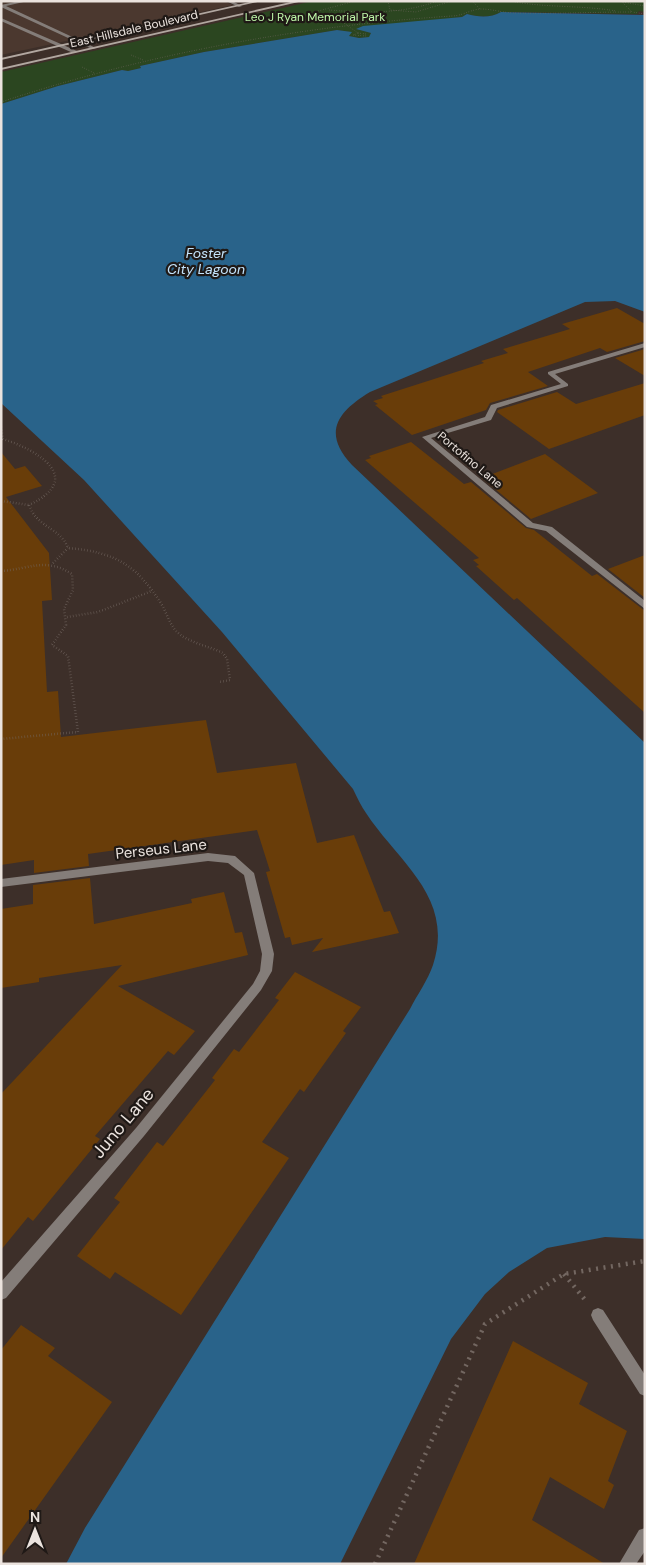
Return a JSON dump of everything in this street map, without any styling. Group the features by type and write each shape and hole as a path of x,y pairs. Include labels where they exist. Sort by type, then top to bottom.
{"main road":[{"name":"East Hillsdale Boulevard","path":"1,59 260,1"},
{"name":"East Hillsdale Boulevard","path":"1,69 300,1"}],"street":[{"path":"2,6 26,1"},
{"path":"228,1 240,6"},
{"path":"2,6 94,48"},
{"path":"1,19 75,52"},
{"name":"Portofino Lane","path":"645,345 550,373 566,385 494,407 488,418 426,437 530,525 549,529 645,606"},
{"name":"Perseus Lane","path":"1,883 208,857 231,859 249,873 268,954 266,971"},
{"name":"Juno Lane","path":"1,1293 140,1132 256,987 266,971"},
{"path":"598,1315 645,1389"},
{"path":"627,1564 645,1536"}],"path":[{"path":"388,1 390,10"},
{"path":"326,10 374,14 390,10 419,8 438,1"},
{"path":"390,10 419,12 452,1"},
{"path":"472,1 480,9"},
{"path":"510,1 537,6 584,6 645,14"},
{"path":"622,1 632,12"},
{"path":"622,1 645,6"},
{"path":"1,102 58,83 144,61 245,40 347,25 460,16 480,9 513,13 618,11"},
{"path":"283,18 297,21 310,20 319,17 318,12"},
{"path":"346,12 341,16 342,21 358,33"},
{"path":"1,428 3,439 37,453 46,460 55,478 51,491 46,496 29,505 1,500"},
{"path":"29,505 37,521 59,534 66,542 68,548"},
{"path":"53,563 68,548"},
{"path":"68,548 101,552 121,559 135,569 152,591 176,631 223,653 227,659 230,680 219,682"},
{"path":"1,571 28,565 53,563 60,565 72,574 73,590 64,609 67,617 65,630 52,645 68,656 78,732 1,738"},
{"path":"67,617 98,612 152,591"},
{"path":"375,1564 485,1324 564,1274 645,1261"},
{"path":"564,1274 598,1315"}],"shaded area":[{"path":"1,1 223,1 233,5 1,55"}],"green space":[{"name":"Leo J Ryan Memorial Park","path":"313,1 645,1 645,12 639,11 637,14 501,12 484,16 467,14 462,17 357,29 371,33 370,37 359,38 349,36 350,32 337,30 204,52 140,66 141,68 128,71 122,70 58,86 1,104 1,72"}],"water":[{"name":"Foster City Lagoon","path":"501,12 645,15 645,312 615,301 585,302 370,392 349,407 342,415 337,424 336,433 343,453 352,465 645,743 645,1239 605,1237 547,1248 509,1272 485,1294 451,1339 340,1564 66,1564 85,1528 410,1009 431,971 438,941 436,919 430,900 420,882 366,813 353,789 222,632 84,480 1,403 1,104 58,86 204,52 337,30 352,32 349,36 369,37 371,33 356,29 363,26 462,17 467,14 489,16"}],"building":[{"path":"617,308 645,324 645,341 607,352 600,348 528,372 548,386 490,403 486,410 412,435 375,405 378,404 373,401 383,398 381,396 484,363 481,361 508,353 503,349 570,329 562,324"},
{"path":"645,349 645,376 615,358"},
{"path":"645,383 645,415 549,449 497,412 498,410 557,392 576,404"},
{"path":"411,442 464,484 471,482 526,528 534,530 592,576 597,574 645,611 645,713 517,598 514,600 476,566 479,565 473,560 479,558 365,460 371,458 369,456"},
{"path":"1,452 15,469 25,466 42,486 6,497 49,553 52,600 42,601 47,692 58,691 61,737 206,720 217,773 296,763 317,843 354,835 384,912 390,911 399,933 312,952 323,938 292,945 290,937 285,938 266,872 270,871 257,830 88,854 89,866 34,873 34,860 1,865"},
{"path":"545,454 598,493 531,519 482,478"},
{"path":"645,555 645,598 608,569"},
{"path":"90,878 94,924 192,903 191,899 224,892 235,933 242,932 248,955 118,986 195,1031 174,1055 168,1051 95,1136 100,1139 33,1221 28,1217 1,1250 1,1094 122,965 39,978 39,982 1,988 1,909 33,904 33,885"},
{"path":"295,972 361,1007 343,1031 346,1033 304,1092 300,1089 262,1142 289,1158 181,1315 115,1272 110,1279 77,1256 120,1202 114,1198 157,1142 163,1146 215,1080 212,1078 234,1049 239,1052 279,1000 275,998"},
{"path":"21,1325 55,1348 48,1356 112,1402 1,1558 1,1350"},
{"path":"513,1341 588,1383 579,1404 627,1431 608,1481 614,1485 604,1509 550,1477 532,1520 605,1564 414,1564"}]}
